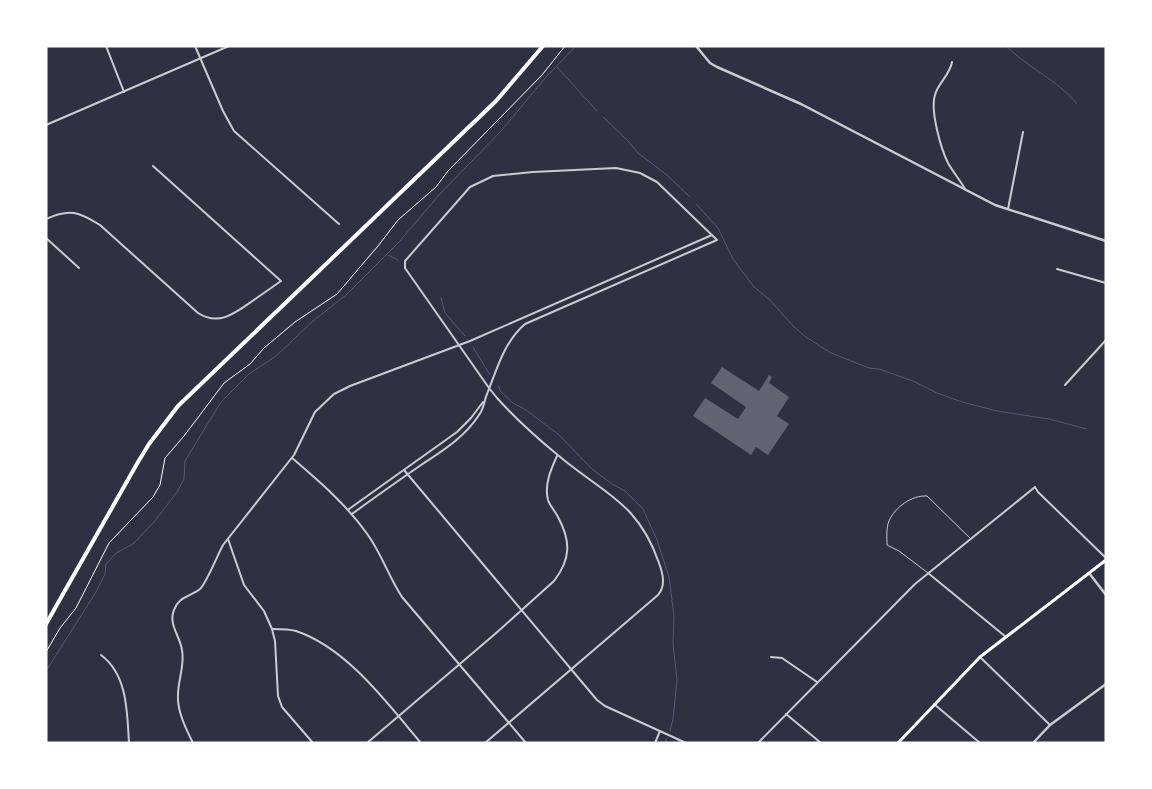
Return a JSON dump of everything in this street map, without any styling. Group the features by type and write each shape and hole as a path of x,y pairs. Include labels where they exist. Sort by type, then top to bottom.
{"main road":[{"path":"46,624 138,462 149,444 178,406 496,101 543,46"},
{"path":"898,743 980,657 1106,559"}],"street":[{"path":"106,46 124,92"},
{"path":"196,46 223,111 234,131 339,224"},
{"path":"46,125 230,46"},
{"path":"696,46 710,63 717,67 801,104 965,189 1008,209 1106,241"},
{"path":"952,62 951,70 935,94 934,108 939,139 944,155 965,189"},
{"path":"1008,209 1023,132"},
{"path":"46,219 64,212 79,213 87,217 100,225 198,313 210,319 221,319 232,315 281,281 153,166"},
{"path":"352,514 460,436 479,416 489,388 509,342 525,324 717,240 657,182 640,173 616,168 499,174 483,179 464,191 405,261 404,264 489,388 509,411 558,455 616,497 629,510 652,543 663,580 662,589 658,595 485,743"},
{"path":"193,743 185,728 178,699 184,658 182,647 172,622 176,604 182,598 198,591 202,586 215,559 228,539 292,458 315,412 334,394 350,386 460,345 712,235"},
{"path":"46,238 79,268"},
{"path":"1057,269 1106,283"},
{"path":"1065,385 1106,340"},
{"path":"348,510 463,426 485,400"},
{"path":"367,743 522,610 554,581 564,567 567,556 566,537 550,504 547,490 548,478 558,455"},
{"path":"292,458 340,500 352,514 381,556 392,582 402,597 526,743"},
{"path":"404,470 589,691 605,706 686,743"},
{"path":"758,743 895,602 1035,487 1106,559"},
{"path":"228,539 244,585 264,611 272,628 275,641 278,696 282,707 313,743"},
{"path":"928,573 1006,637"},
{"path":"1089,573 1106,595"},
{"path":"272,628 295,631 325,646 354,668 421,743"},
{"path":"101,655 114,668 124,692 129,743"},
{"path":"771,656 782,658 817,682"},
{"path":"980,657 1050,725"},
{"path":"1034,743 1050,725 1106,684"},
{"path":"934,704 980,743"},
{"path":"786,714 821,743"},
{"path":"656,743 660,731"}],"lane":[{"path":"928,573 899,551 887,545 888,522 897,510 908,501 917,496 927,496 971,540"}],"path":[{"path":"46,652 60,628 76,608 110,543 152,497 160,485 166,458 224,383 250,364 264,348 295,322 337,294 398,220 436,187 448,170 542,75 565,46"}],"building":[{"path":"722,367 759,391 769,375 772,377 769,383 789,397 777,416 789,424 768,455 756,447 751,455 693,416 705,398 738,419 746,407 711,383"}],"waterway":[{"path":"46,671 96,592 105,574 106,564 116,553 133,544 154,522 177,492 184,479 185,461 221,402 249,374 276,356 313,321 346,295 399,242 439,195 501,131 546,77 576,46"},
{"path":"1006,46 1061,88 1077,104"},
{"path":"557,67 597,111"},
{"path":"603,117 638,153 667,175 690,197"},
{"path":"696,204 718,228 733,259 754,287 770,300 794,327 831,353 869,368 879,369 913,381 937,393 962,402 997,411 1049,419 1087,429"},
{"path":"388,255 398,260"},
{"path":"441,297 445,313 465,336"},
{"path":"473,347 490,375"},
{"path":"498,385 501,392 513,403 526,410 559,435 592,469 625,491 643,509 657,540 669,577 674,616 673,644 677,680 670,731"},
{"path":"665,743 667,738"}]}
